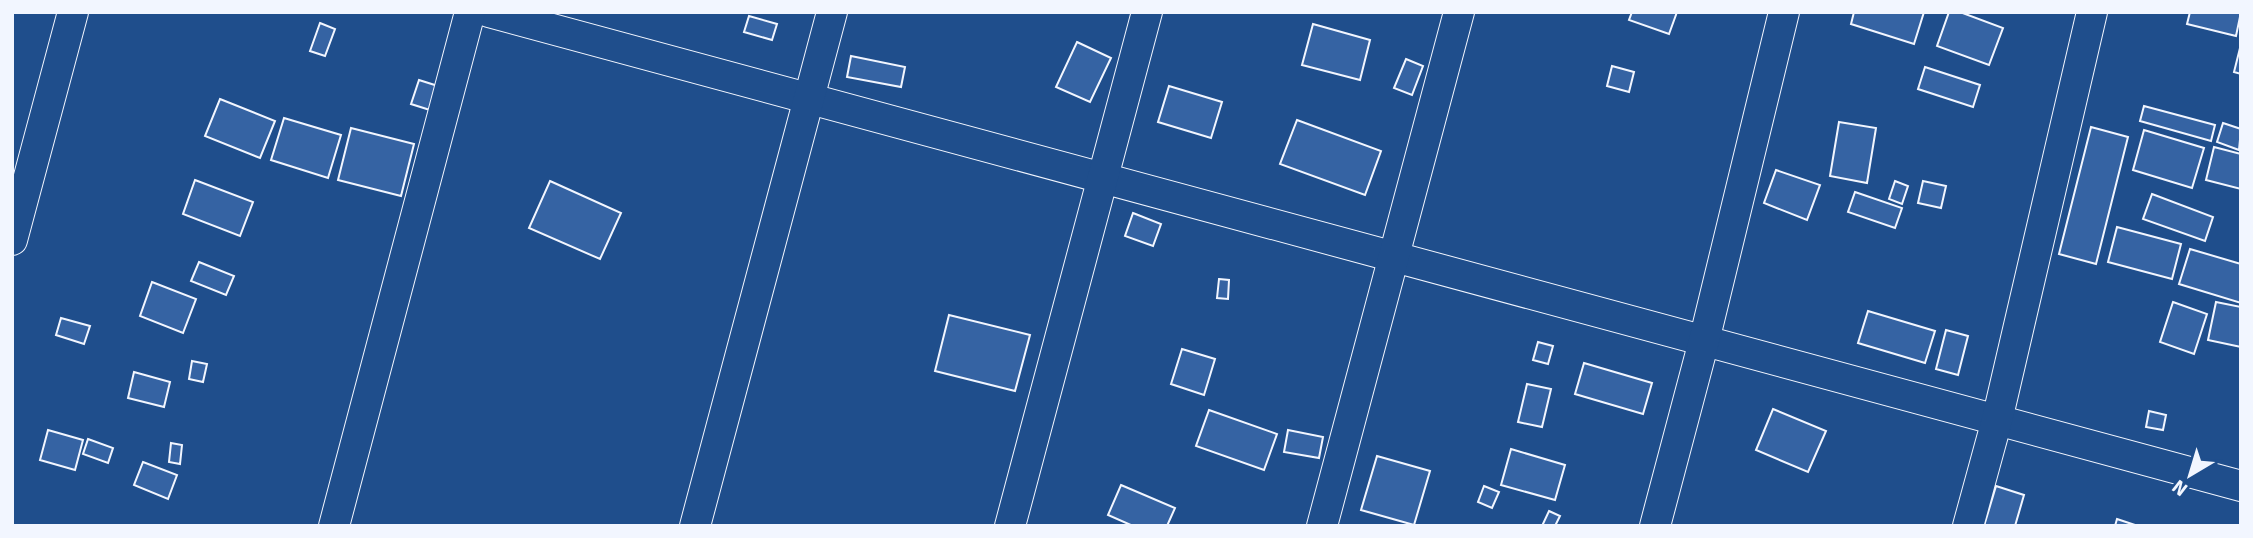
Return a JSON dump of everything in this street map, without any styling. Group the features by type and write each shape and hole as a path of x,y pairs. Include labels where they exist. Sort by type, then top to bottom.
{"street":[{"path":"12,240 73,12"},
{"path":"334,526 470,12"},
{"path":"489,12 2241,486"},
{"path":"695,526 832,12"},
{"path":"1010,526 1147,12"},
{"path":"1322,526 1459,12"},
{"path":"1655,526 1704,341 1784,12"},
{"path":"1968,526 1997,420 2092,12"}],"building":[{"path":"1632,12 1677,12 1669,34 1629,20"},
{"path":"1854,12 1924,12 1914,44 1851,24"},
{"path":"1949,12 1960,12 2003,28 1989,65 1937,46"},
{"path":"2190,12 2241,12 2236,36 2187,24"},
{"path":"749,16 777,24 772,40 744,32"},
{"path":"320,23 335,29 325,56 310,51"},
{"path":"1313,24 1370,40 1360,80 1302,65"},
{"path":"1077,42 1111,58 1090,102 1056,87"},
{"path":"2241,44 2241,74 2234,72"},
{"path":"851,56 905,67 901,87 847,77"},
{"path":"1406,59 1423,66 1412,95 1394,88"},
{"path":"1612,66 1634,72 1629,92 1607,86"},
{"path":"1925,67 1980,85 1973,107 1918,89"},
{"path":"419,80 441,87 433,111 411,104"},
{"path":"1169,86 1222,102 1211,138 1158,122"},
{"path":"220,99 275,121 260,158 205,136"},
{"path":"2144,106 2215,125 2211,141 2140,121"},
{"path":"284,118 341,135 328,178 271,160"},
{"path":"1297,120 1381,151 1365,195 1280,164"},
{"path":"1839,122 1876,128 1867,183 1830,176"},
{"path":"2223,123 2241,129 2239,150 2217,142"},
{"path":"2091,127 2128,137 2096,264 2059,254"},
{"path":"351,128 414,144 401,196 338,180"},
{"path":"2144,130 2204,148 2192,188 2133,170"},
{"path":"2214,147 2241,154 2241,189 2206,180"},
{"path":"1776,170 1820,185 1807,220 1764,203"},
{"path":"195,180 253,202 240,236 183,214"},
{"path":"550,181 621,213 600,259 529,228"},
{"path":"1895,181 1908,186 1902,204 1889,199"},
{"path":"1923,181 1946,186 1941,208 1918,203"},
{"path":"1855,192 1902,208 1895,228 1848,212"},
{"path":"2152,194 2213,217 2205,241 2143,219"},
{"path":"1133,213 1161,224 1153,246 1125,236"},
{"path":"2117,227 2181,244 2172,279 2108,262"},
{"path":"2190,249 2241,264 2241,303 2179,284"},
{"path":"199,262 234,276 226,295 191,281"},
{"path":"1219,279 1229,280 1228,299 1217,298"},
{"path":"152,282 196,299 183,333 140,316"},
{"path":"2173,302 2207,314 2194,354 2160,342"},
{"path":"2216,302 2241,307 2241,347 2208,340"},
{"path":"1868,311 1935,331 1925,363 1858,343"},
{"path":"949,315 1030,335 1015,391 935,371"},
{"path":"61,318 90,326 84,344 56,335"},
{"path":"1946,330 1968,336 1958,375 1936,369"},
{"path":"1538,342 1553,346 1548,364 1533,360"},
{"path":"1182,349 1215,359 1204,395 1171,384"},
{"path":"192,361 207,364 203,382 189,379"},
{"path":"1584,363 1652,383 1643,414 1575,394"},
{"path":"134,372 170,382 164,407 128,398"},
{"path":"1527,384 1551,389 1542,427 1518,422"},
{"path":"1773,409 1826,431 1808,472 1756,450"},
{"path":"1209,410 1277,434 1264,470 1196,446"},
{"path":"2149,411 2166,415 2163,430 2146,427"},
{"path":"48,430 83,440 75,470 40,460"},
{"path":"1288,430 1323,437 1319,458 1284,452"},
{"path":"88,439 113,448 108,463 83,454"},
{"path":"171,443 182,445 180,464 169,462"},
{"path":"1511,449 1565,465 1555,500 1501,485"},
{"path":"1377,456 1430,471 1414,525 1361,510"},
{"path":"143,462 177,475 168,499 134,485"},
{"path":"1121,485 1175,508 1167,526 1133,526 1108,515"},
{"path":"1484,486 1499,492 1492,508 1478,502"},
{"path":"1996,486 2024,495 2015,526 1984,526"},
{"path":"1549,511 1560,516 1555,526 1542,526"},
{"path":"2117,519 2138,526 2115,526"}]}
